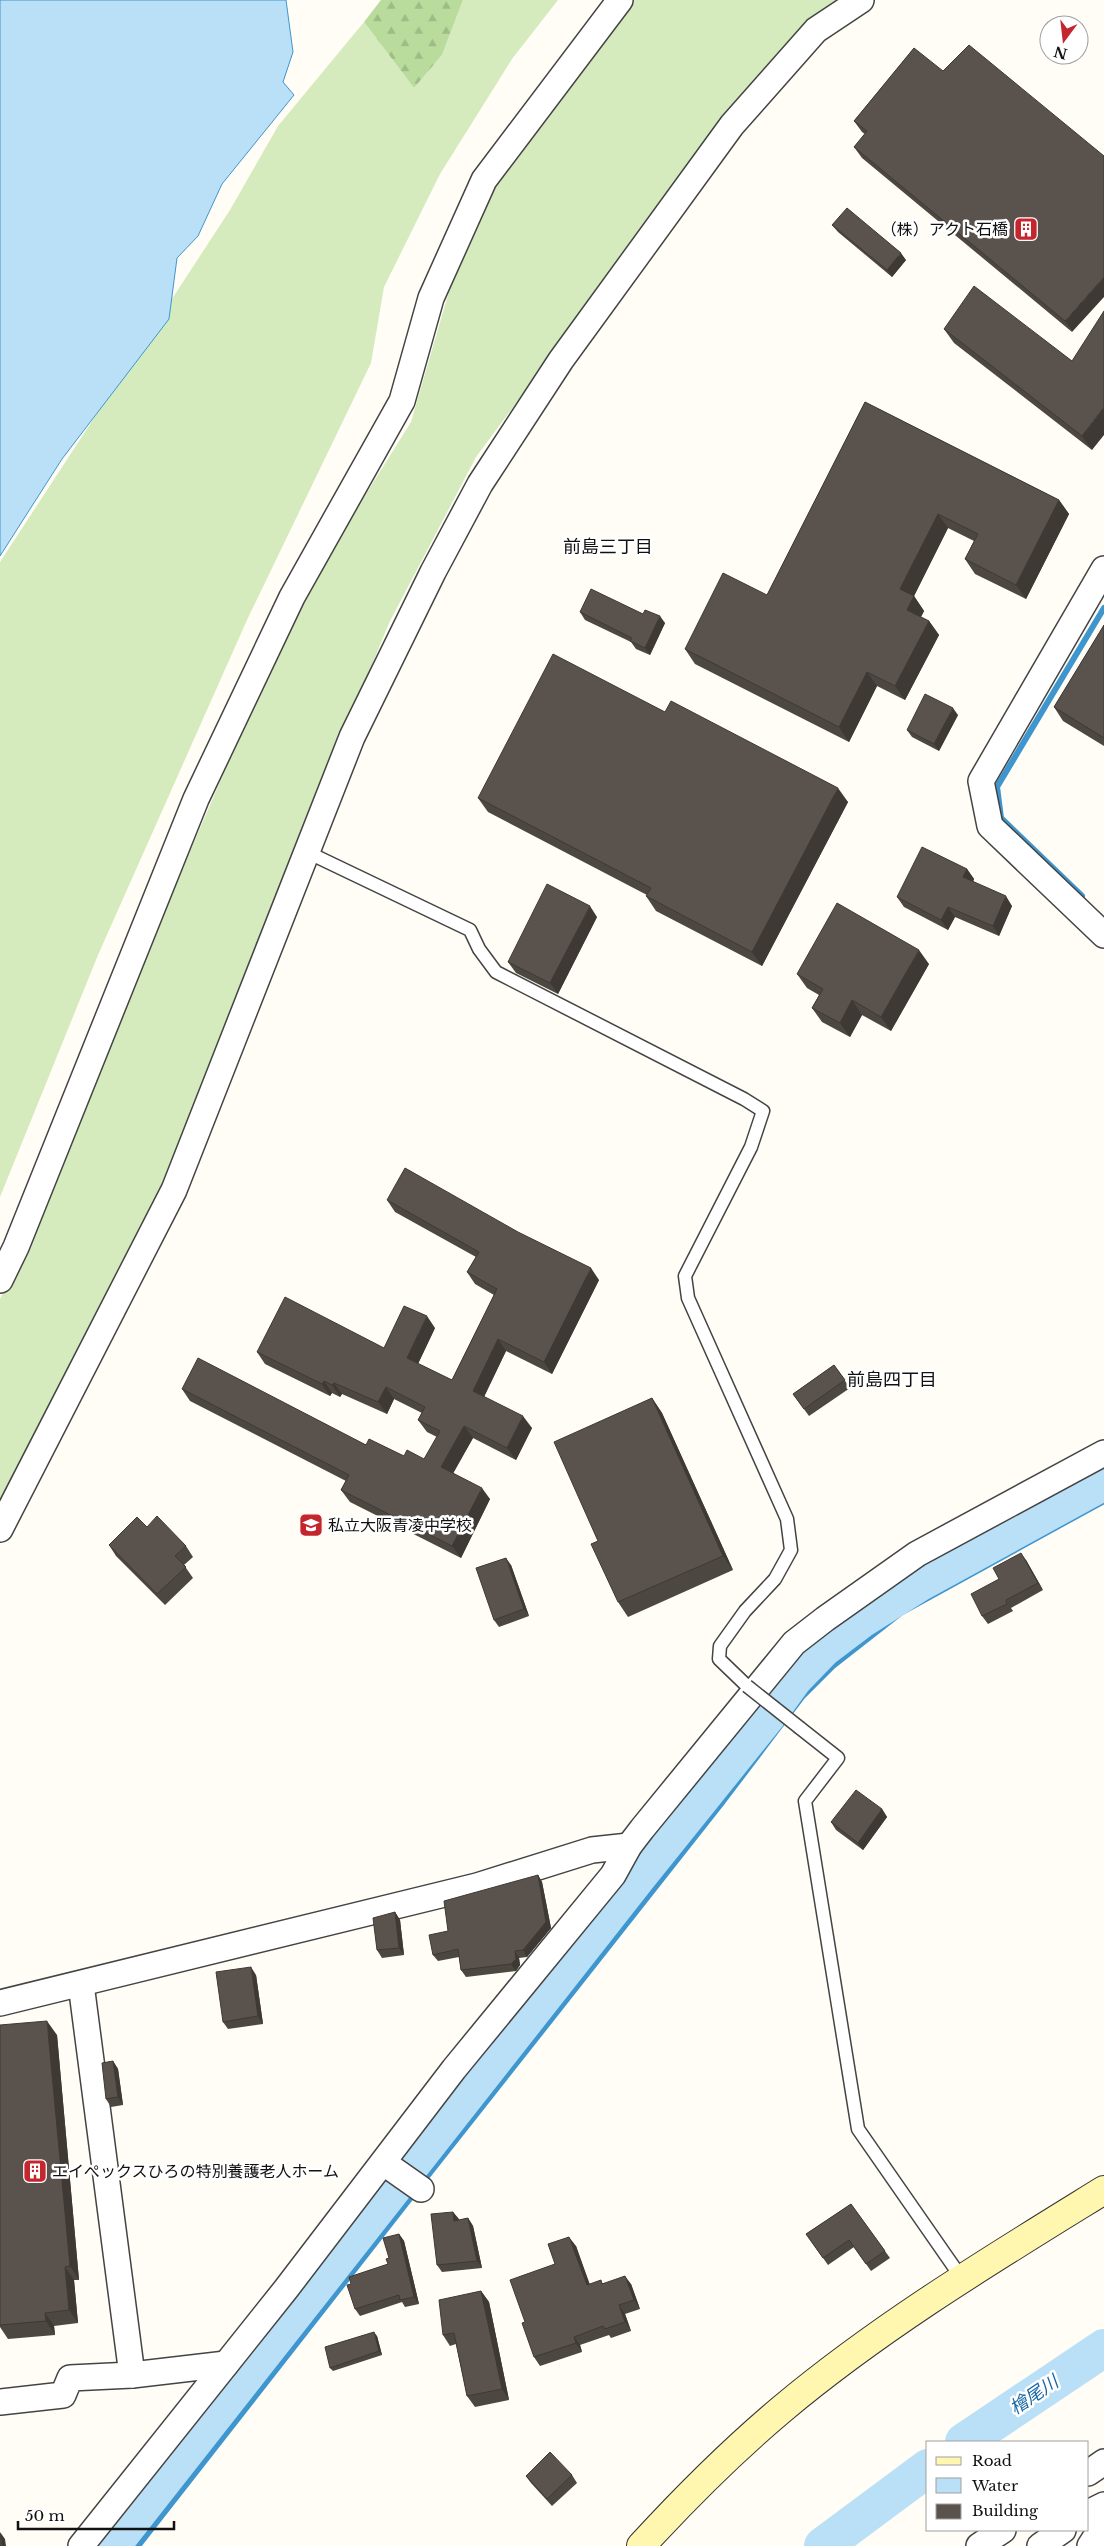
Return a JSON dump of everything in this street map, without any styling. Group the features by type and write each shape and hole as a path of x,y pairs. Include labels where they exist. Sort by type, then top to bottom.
{"street":[{"path":"0,1280 16,1247 196,799 292,597 402,401 431,298 484,180 620,0"},
{"path":"0,1530 174,1190 352,737 432,572 480,484 555,368 646,239 732,125 816,30 861,0"},
{"path":"1104,569 981,781 990,826 1104,935"},
{"path":"81,2546 384,2163 454,2069 613,1875 629,1846 794,1642 918,1554 1104,1452"},
{"path":"0,2003 477,1886 592,1850 629,1846"},
{"path":"81,1984 132,2374"},
{"path":"384,2163 421,2189"},
{"path":"641,2546 676,2509 782,2409 866,2343 1104,2190"},
{"path":"0,2402 63,2395 70,2378 132,2374 226,2364"},
{"path":"1089,2472 1104,2462"},
{"path":"1089,2512 1104,2505"},
{"path":"1090,2546 1104,2524"},
{"path":"979,2546 1002,2531"},
{"path":"1040,2546 1062,2531"}],"lane":[{"path":"307,852 470,930 479,949 496,972 737,1095 764,1111 751,1147 685,1276 688,1298 787,1519 791,1550 775,1579 745,1611 720,1646 719,1659 747,1686 838,1758 805,1801 858,2129 963,2280"}],"green space":[{"path":"381,0 463,0 442,55 414,88 364,22"},
{"path":"463,0 558,0 512,59 440,174 384,287 371,363 247,620 98,955 0,1197 0,562 230,210 278,126 364,22 414,88 442,55"},
{"path":"634,0 845,0 670,196 476,457 389,623 296,851 166,1182 0,1508 0,1299 50,1193 165,910 255,700 331,550 411,422 455,271 489,194"}],"water":[{"path":"0,0 286,0 293,52 283,82 294,95 222,184 198,236 177,258 169,319 62,459 0,556"}],"building":[{"name":"（株）アクト石橋","path":"969,45 1104,156 1104,277 1065,321 854,147 867,131 854,121 914,48 943,71"},
{"path":"847,208 901,253 887,270 832,225"},
{"path":"974,286 1072,361 1104,311 1104,407 1082,436 944,329"},
{"path":"865,402 1059,500 1016,585 965,559 978,534 938,514 900,589 914,596 907,610 929,621 895,686 867,672 839,727 685,649 723,573 767,595"},
{"path":"591,589 643,614 645,610 660,616 645,648 630,641 632,638 580,612"},
{"path":"1104,625 1104,738 1054,707"},
{"path":"553,654 665,712 671,701 838,788 752,952 646,896 651,888 478,798"},
{"path":"925,694 953,708 934,744 907,730"},
{"path":"922,847 967,869 963,877 1006,896 993,926 948,907 941,920 897,897"},
{"path":"547,884 590,906 550,983 508,962"},
{"path":"837,903 919,950 881,1017 852,1000 840,1023 812,1008 823,989 797,974"},
{"path":"405,1168 518,1232 591,1268 544,1362 498,1339 473,1391 523,1416 507,1448 464,1426 441,1467 482,1488 452,1546 341,1490 349,1475 182,1389 198,1358 366,1445 369,1439 404,1456 407,1450 424,1459 440,1431 418,1420 425,1407 386,1387 378,1402 334,1383 332,1385 324,1381 322,1384 257,1352 285,1297 384,1348 404,1306 427,1316 407,1358 452,1380 497,1289 467,1272 479,1252 387,1200"},
{"path":"834,1365 845,1380 804,1409 793,1394"},
{"path":"652,1398 723,1556 618,1602 591,1544 598,1541 554,1442"},
{"path":"157,1516 186,1546 175,1556 186,1567 157,1594 109,1545 137,1517 147,1527"},
{"path":"1021,1553 1038,1583 1006,1600 1007,1604 982,1616 971,1594 999,1579 993,1568"},
{"path":"506,1558 524,1609 494,1620 476,1568"},
{"path":"856,1790 882,1809 858,1843 831,1822"},
{"path":"538,1875 546,1922 523,1950 515,1951 516,1959 511,1964 461,1970 458,1949 433,1955 429,1935 448,1931 444,1901"},
{"path":"395,1912 399,1948 377,1950 373,1918"},
{"path":"251,1967 258,2016 223,2022 216,1972"},
{"name":"エイぺックスひろの特別養護老人ホーム","path":"47,2021 70,2266 65,2267 69,2310 45,2313 46,2321 0,2325 0,2025"},
{"path":"113,2061 118,2097 106,2099 102,2063"},
{"path":"851,2204 885,2251 866,2264 849,2240 823,2258 806,2234"},
{"path":"453,2212 454,2221 468,2218 477,2261 437,2265 431,2214"},
{"path":"399,2234 414,2297 400,2300 399,2295 355,2309 347,2285 351,2284 349,2277 388,2264 386,2259 389,2258 383,2238"},
{"path":"569,2237 587,2285 601,2280 602,2284 625,2276 634,2300 619,2305 625,2322 605,2329 603,2326 574,2337 576,2343 534,2357 522,2323 525,2322 510,2280 555,2264 548,2244"},
{"path":"481,2291 502,2389 467,2396 454,2333 443,2335 439,2300"},
{"path":"374,2332 379,2351 330,2368 325,2347"},
{"path":"550,2452 572,2475 547,2499 526,2476"}],"waterway":[{"path":"1082,896 1001,818 997,787 1104,608"},
{"path":"111,2546 637,1877 768,1714 794,1678 823,1648 860,1620 920,1582 1104,1481"},
{"path":"422,2183 721,1804 802,1697 833,1666 902,1612 1104,1501"},
{"path":"138,2546 416,2191"},
{"name":"檜尾川","path":"965,2441 1104,2348"},
{"name":"檜尾川","path":"823,2546 926,2469"}],"place":[{"name":"（株）アクト石橋","path":"1026,229"},
{"name":"私立大阪青凌中学校","path":"311,1525"},
{"name":"エイぺックスひろの特別養護老人ホーム","path":"35,2171"}],"district":[{"name":"前島三丁目","path":"608,547"},
{"name":"前島四丁目","path":"892,1380"}]}
